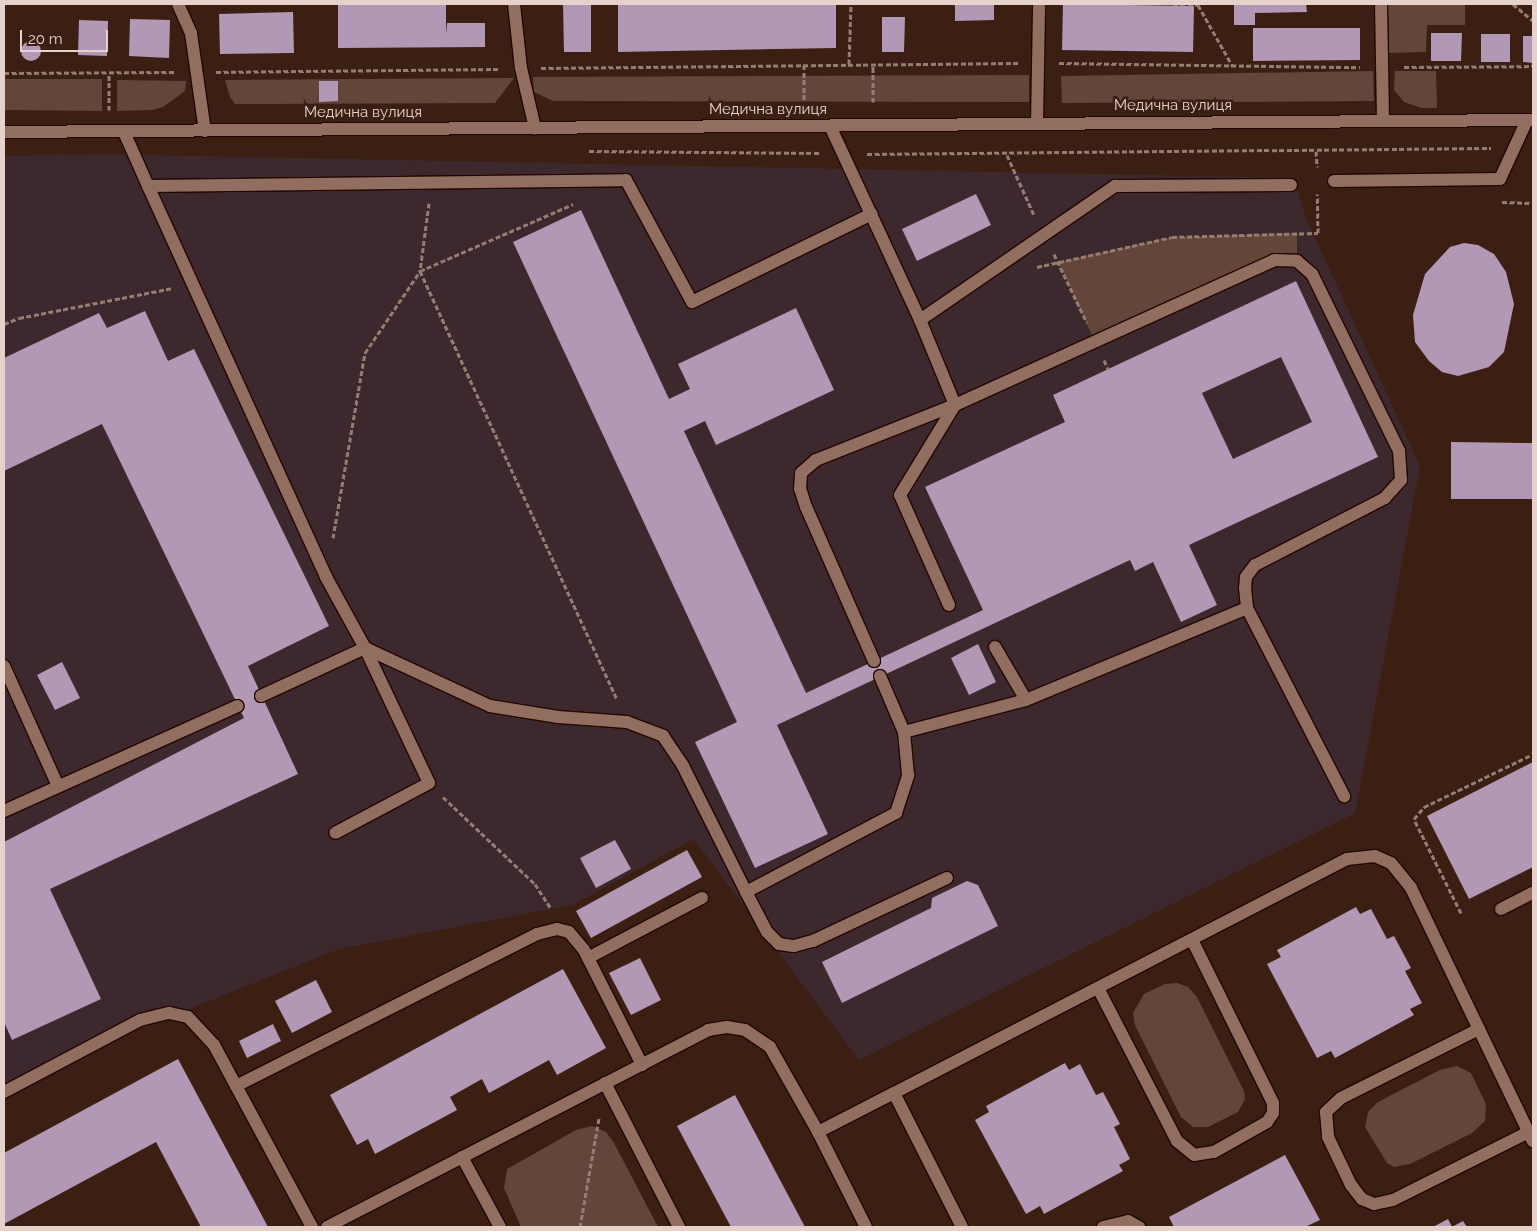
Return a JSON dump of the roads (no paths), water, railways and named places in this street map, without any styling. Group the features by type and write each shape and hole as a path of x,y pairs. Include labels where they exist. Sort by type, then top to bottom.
{"street":[{"path":"178,4 191,33 199,72 205,131"},
{"path":"514,4 522,68 535,128"},
{"path":"1037,124 1039,4"},
{"path":"1381,4 1383,121"},
{"path":"1334,180 1500,179 1514,148 1530,120"},
{"name":"Медична вулиця","path":"4,132 1530,120"},
{"path":"830,126 920,320 954,405"},
{"path":"124,132 326,577 365,648 429,783 336,833"},
{"path":"148,186 626,180 692,302 872,214"},
{"path":"920,320 1115,186 1291,185"},
{"path":"874,661 806,507 800,488 801,473 816,460 954,405 1274,260 1297,261 1312,274 1399,451 1401,480 1386,498 1255,565 1246,577 1248,608 1344,796"},
{"path":"949,604 900,495 954,405"},
{"path":"904,732 1026,700 1248,608"},
{"path":"262,696 365,648 490,706 558,718 627,722 663,736 673,749 767,932 779,944 794,946 813,941 947,878"},
{"path":"995,648 1026,700"},
{"path":"4,666 58,786"},
{"path":"746,892 896,813 908,774 904,732 880,676"},
{"path":"4,811 238,706"},
{"path":"818,1132 1347,859 1375,856 1391,863 1405,878 1479,1029 1531,1136 1381,1204 1362,1199 1339,1161 1325,1126 1326,1112 1334,1103 1479,1029"},
{"path":"1501,908 1533,892"},
{"path":"588,958 702,898"},
{"path":"236,1086 537,934 563,929 574,937 588,958 642,1065"},
{"path":"1098,988 1177,1141 1194,1155 1214,1152 1267,1122 1273,1113 1274,1103 1192,940"},
{"path":"4,1092 128,1026 169,1013 183,1015 198,1025 214,1045 312,1227"},
{"path":"327,1227 708,1030 727,1027 745,1030 762,1039 778,1057 866,1227"},
{"path":"605,1083 679,1227"},
{"path":"894,1093 962,1227"},
{"path":"462,1157 500,1227"},
{"path":"1103,1227 1128,1221 1139,1227"}]}
